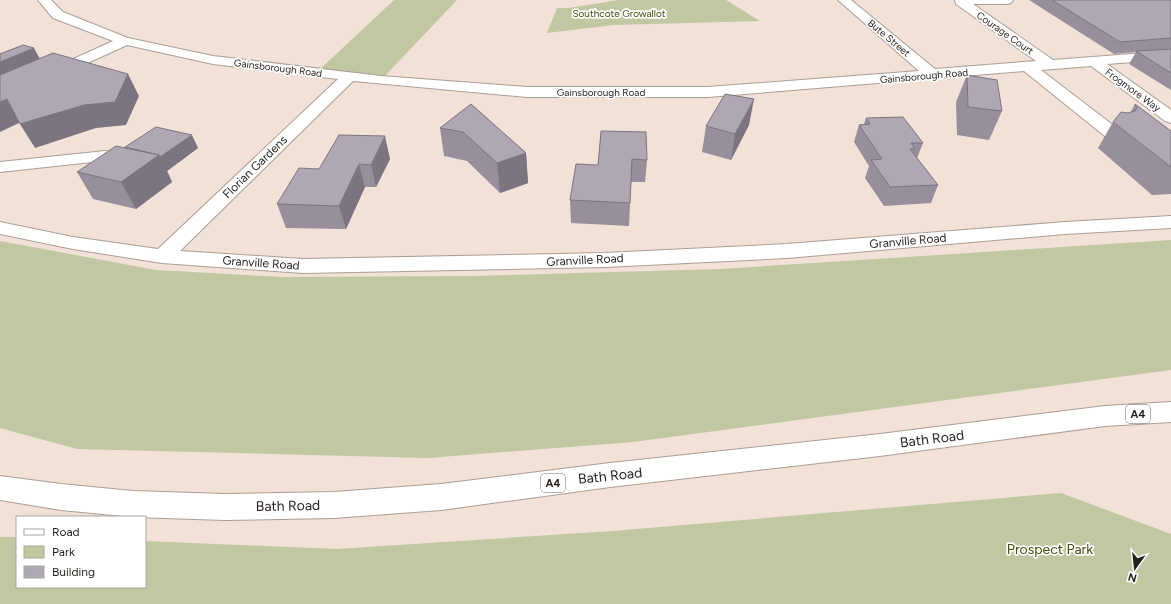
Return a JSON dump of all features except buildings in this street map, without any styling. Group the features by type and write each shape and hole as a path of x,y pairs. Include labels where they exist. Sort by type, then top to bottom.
{"street":[{"name":"Gainsborough Road","path":"44,0 58,15 125,41 213,60 348,77 527,92 708,92 1171,55"},
{"name":"Bute Street","path":"844,0 933,75"},
{"name":"Courage Court","path":"1007,0 960,1 1050,65"},
{"path":"0,98 125,41"},
{"name":"Frogmore Way","path":"1095,62 1171,118"},
{"path":"1028,67 1112,133"},
{"name":"Florian Gardens","path":"162,256 348,77"},
{"path":"0,167 105,156"},
{"name":"Granville Road","path":"0,228 73,243 162,256 303,266 604,260 787,251 1065,228 1171,222"},
{"name":"Bath Road","path":"0,488 60,497 133,504 225,507 334,505 441,497 880,445 1104,416 1171,412"}],"green space":[{"path":"394,0 457,0 381,80 317,72"},
{"name":"Southcote Growallot","path":"619,0 726,0 760,21 614,25 547,33 557,8 569,8"},
{"path":"1171,240 1171,370 633,442 428,458 77,449 0,428 0,241 156,270 282,277 473,276 721,269"},
{"name":"Prospect Park","path":"1061,493 1171,534 1171,604 0,604 0,537 16,537 16,588 146,588 146,541 337,549 613,531"}]}
